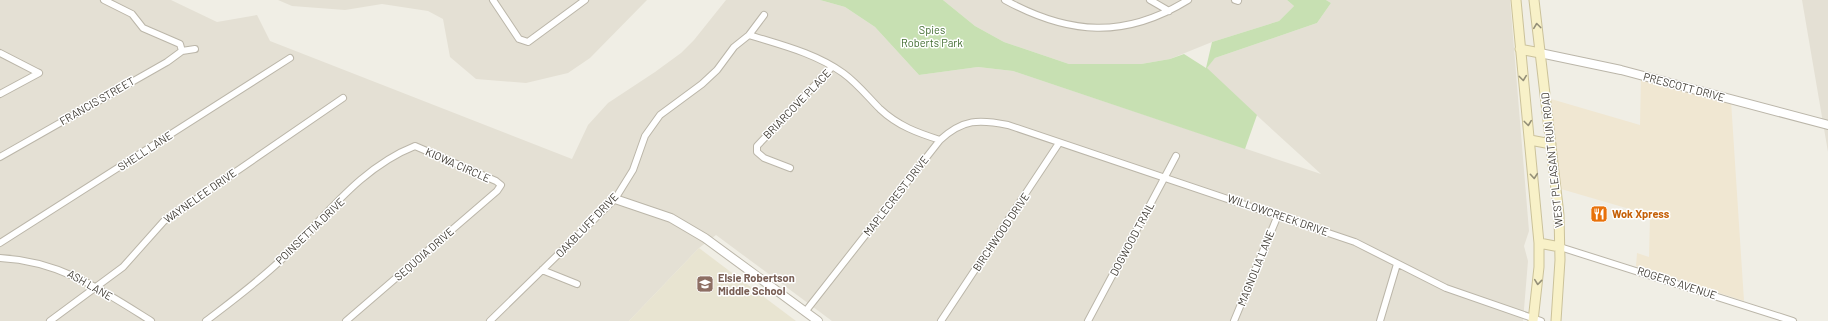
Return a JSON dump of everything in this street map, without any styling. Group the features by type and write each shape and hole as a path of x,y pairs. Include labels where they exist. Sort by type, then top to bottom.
{"main road":[{"name":"WEST PLEASANT RUN ROAD","path":"1516,0 1539,243 1539,267 1535,320"},
{"name":"WEST PLEASANT RUN ROAD","path":"1534,0 1559,215 1560,247 1556,321"},
{"path":"1520,49 1540,53"},
{"path":"1530,140 1551,144"},
{"path":"1539,243 1560,247"}],"street":[{"path":"104,0 132,14 143,28 180,44 182,51"},
{"path":"493,0 520,39 528,42 585,0"},
{"path":"1005,0 1021,11 1038,18 1080,27 1102,28 1135,25 1169,12 1188,0"},
{"path":"1150,0 1169,12"},
{"name":"OAKBLUFF DRIVE","path":"490,321 583,232 615,199 633,170 645,136 660,115 702,84 717,70 734,47 750,35 764,15"},
{"path":"750,35 790,49 832,67 844,74 895,122 909,129 940,140"},
{"name":"FRANCIS STREET","path":"0,157 167,62 182,51 195,49"},
{"path":"0,53 39,73 0,94"},
{"name":"PRESCOTT DRIVE","path":"1540,53 1621,70 1828,125"},
{"name":"SHELL LANE","path":"0,243 290,58"},
{"name":"BRIARCOVE PLACE","path":"790,168 764,158 757,152 757,146 832,67"},
{"name":"WAYNELEE DRIVE","path":"50,321 123,267 164,221 343,98"},
{"name":"MAPLECREST DRIVE","path":"806,312 940,140 959,124 969,121 993,121 1008,125"},
{"name":"WILLOWCREEK DRIVE","path":"1008,125 1355,242 1446,288 1535,320"},
{"name":"BIRCHWOOD DRIVE","path":"941,321 1060,142"},
{"name":"KIOWA CIRCLE","path":"415,146 496,181 501,185"},
{"name":"POINSETTIA DRIVE","path":"206,321 282,259 351,190 386,159 402,149 415,146"},
{"name":"DOGWOOD TRAIL","path":"1088,321 1176,156"},
{"name":"SEQUOIA DRIVE","path":"346,321 497,191 501,185"},
{"path":"615,199 671,218 705,238 818,321"},
{"name":"MAGNOLIA LANE","path":"1234,321 1278,215"},
{"name":"ROGERS AVENUE","path":"1560,247 1644,272 1793,321"},
{"name":"ASH LANE","path":"0,258 24,260 65,270 151,321"},
{"path":"1380,321 1397,264"},
{"path":"542,270 577,284"}],"shaded area":[{"path":"0,0 171,0 217,22 257,15 270,41 572,159 588,125 608,103 681,53 694,40 726,0 820,0 845,7 875,27 919,75 978,67 1013,71 1321,174 1206,69 1215,58 1317,23 1331,3 1326,0 1510,0 1529,231 1524,246 1528,261 1523,321 832,321 716,235 699,248 629,321 0,321"},
{"path":"278,0 647,0 590,58 568,73 526,83 476,79 450,57 443,19 428,11 382,4 345,10 292,6"},
{"path":"943,0 1287,0 1294,6 1279,21 1212,42 1170,59 1141,64 1069,64 1004,42 975,26"},
{"path":"1802,0 1828,0 1828,152"},
{"path":"1641,77 1731,101 1744,301 1636,266 1637,253 1649,257 1650,215 1561,189 1551,99 1640,125"},
{"name":"Elsie Robertson Middle School","path":"699,248 796,321 629,321"}],"green space":[{"name":"Spies Roberts Park","path":"820,0 943,0 975,26 1004,42 1069,64 1141,64 1170,59 1184,54 1206,68 1212,42 1279,21 1294,6 1287,0 1326,0 1331,3 1317,23 1215,58 1207,68 1257,115 1245,149 1013,71 978,67 919,75 875,27 845,7"}],"place":[{"name":"Wok Xpress","path":"1599,214"},
{"name":"Elsie Robertson Middle School","path":"705,284"}]}
